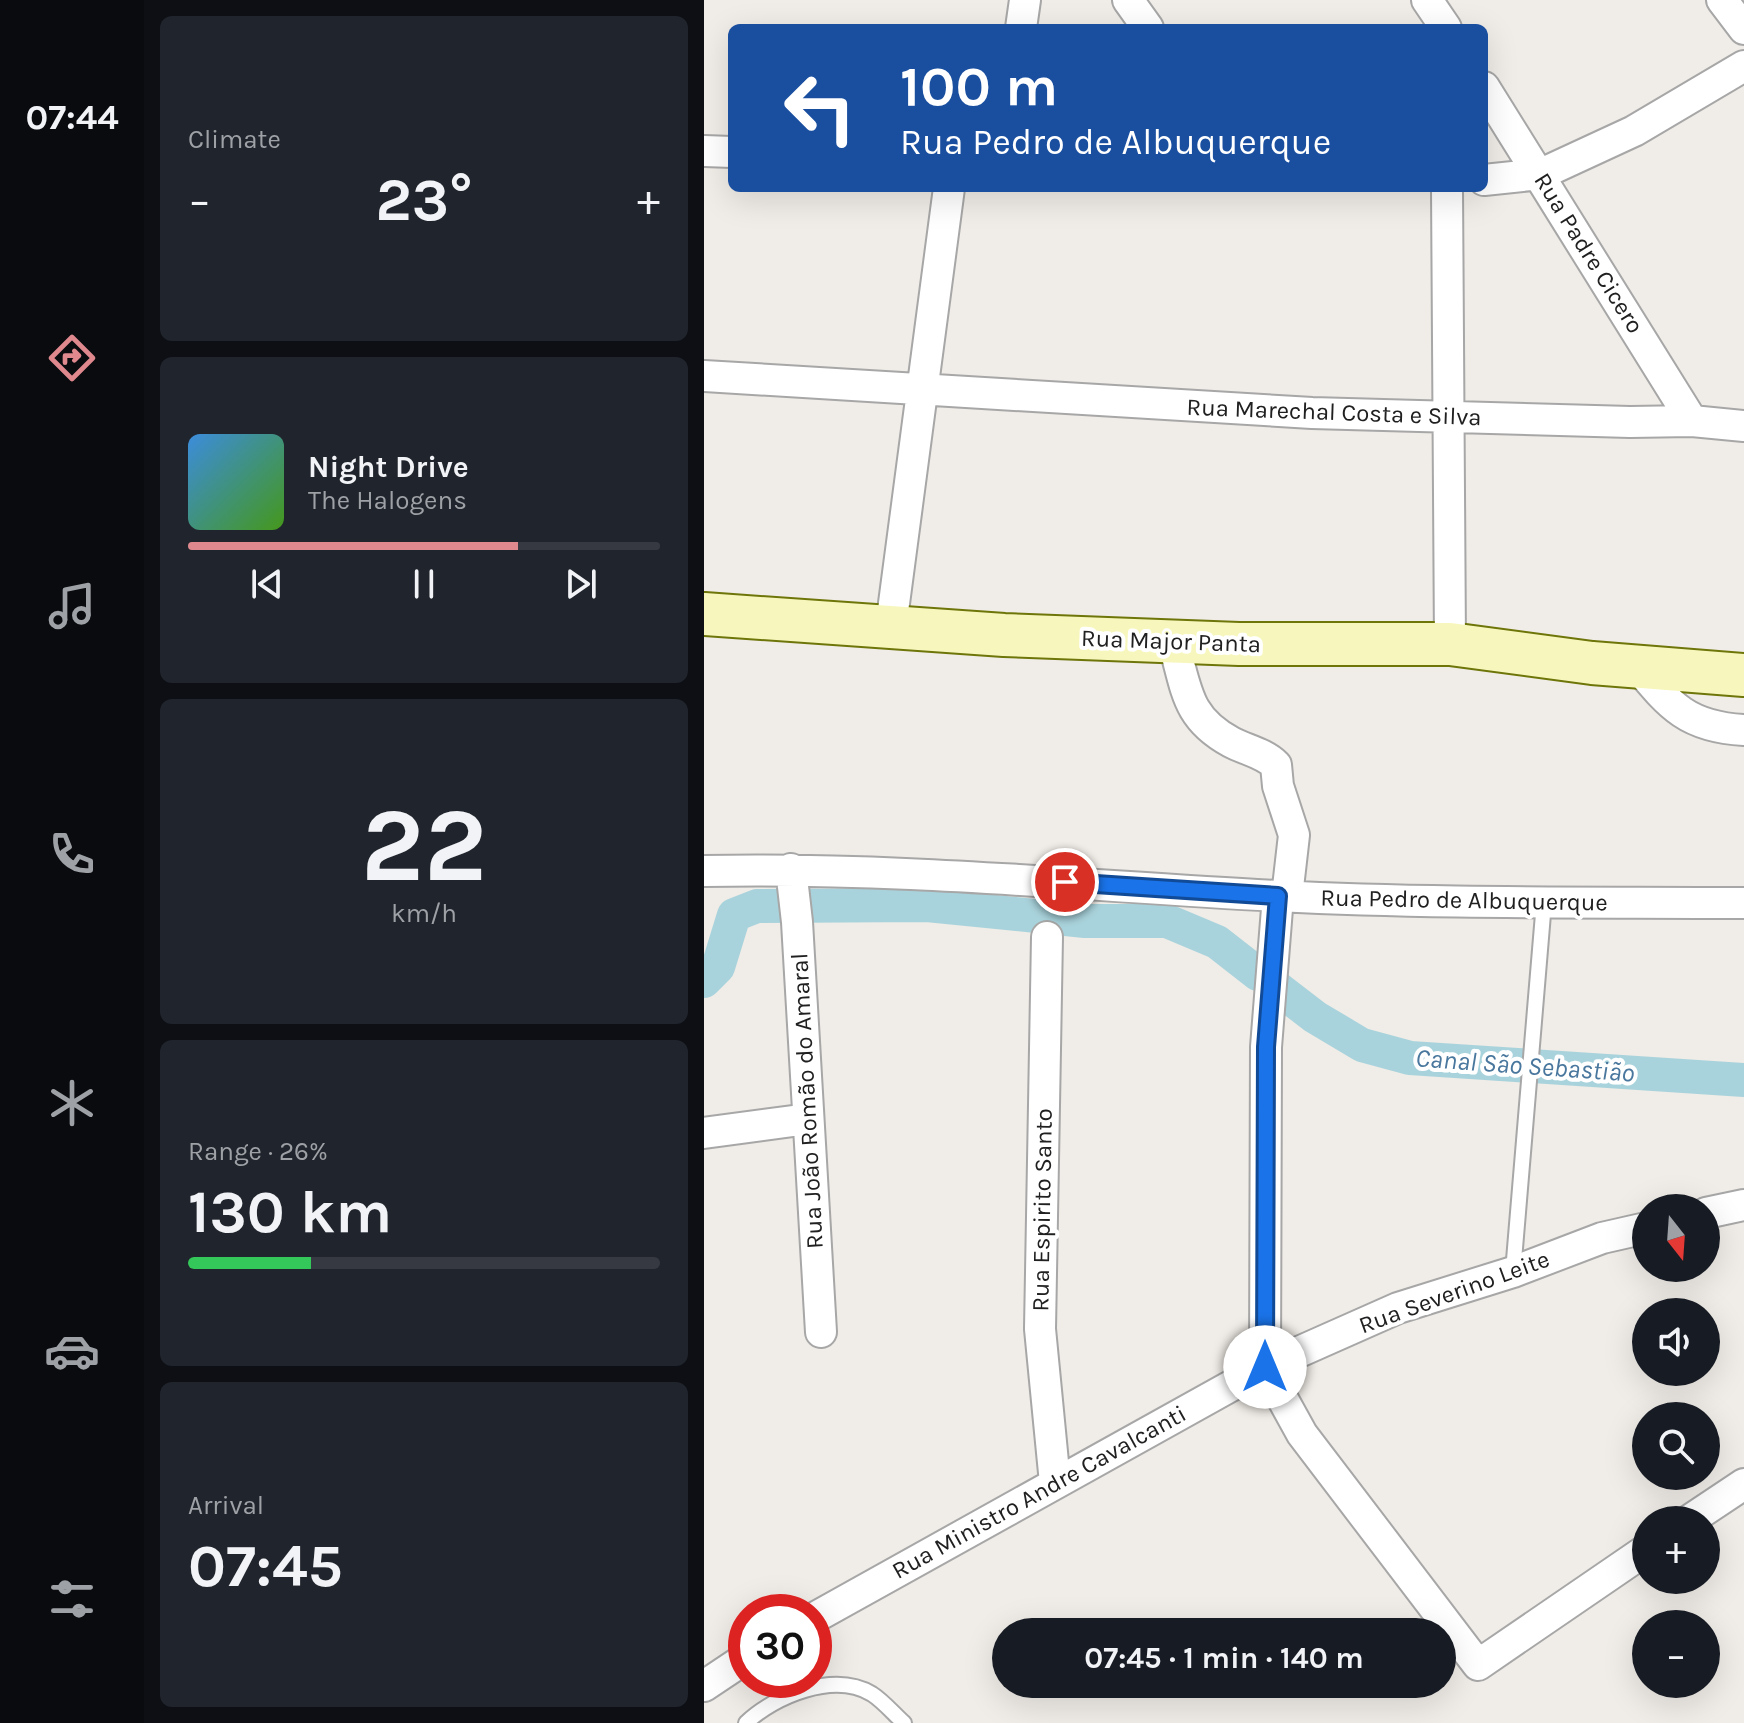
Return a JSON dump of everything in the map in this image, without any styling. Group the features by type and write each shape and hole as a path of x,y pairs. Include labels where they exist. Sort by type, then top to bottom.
{"street":[{"path":"1022,24 1025,0"},
{"path":"1128,0 1145,24"},
{"path":"1427,0 1443,24"},
{"path":"1722,0 1744,29"},
{"path":"1488,180 1541,174 1634,131 1744,66"},
{"name":"Rua Padre Cicero","path":"1488,93 1692,421"},
{"path":"704,151 728,152"},
{"path":"891,626 925,391 949,192"},
{"path":"1447,192 1450,644"},
{"name":"Rua Marechal Costa e Silva","path":"704,376 1312,413 1692,421 1744,426"},
{"name":"Rua Major Panta","path":"704,614 1004,635 1173,642 1450,644 1744,675"},
{"path":"1173,642 1197,717 1233,743 1276,765 1278,786 1294,835 1282,896 1266,1047 1265,1367 1302,1434 1478,1665 1632,1560"},
{"path":"1637,666 1668,704 1684,717 1720,728 1744,730"},
{"name":"Rua Pedro de Albuquerque","path":"704,871 794,895 1126,885 1282,896 1744,903"},
{"name":"Rua João Romão do Amaral","path":"794,895 821,1332"},
{"name":"Rua Espirito Santo","path":"1047,937 1040,1329 1055,1483"},
{"path":"704,1133 808,1119"},
{"path":"1720,1210 1744,1205"},
{"name":"Rua Severino Leite","path":"1265,1367 1398,1308 1513,1272 1602,1238 1632,1231"},
{"name":"Rua Ministro Andre Cavalcanti","path":"832,1608 1265,1367"},
{"path":"1711,1506 1744,1484"},
{"path":"704,1686 728,1670"}],"lane":[{"path":"1513,1272 1544,902"},
{"path":"746,1723 763,1707 798,1691 841,1685 871,1693 904,1723"}],"waterway":[{"name":"Canal São Sebastião","path":"704,981 718,967 734,915 757,906 927,905 1085,921 1167,921 1217,942 1258,974"},
{"name":"Canal São Sebastião","path":"1276,987 1315,1017 1362,1045 1410,1058 1744,1080"}],"route":[{"path":"1065,882 1278,896 1266,1047 1265,1367"}]}
